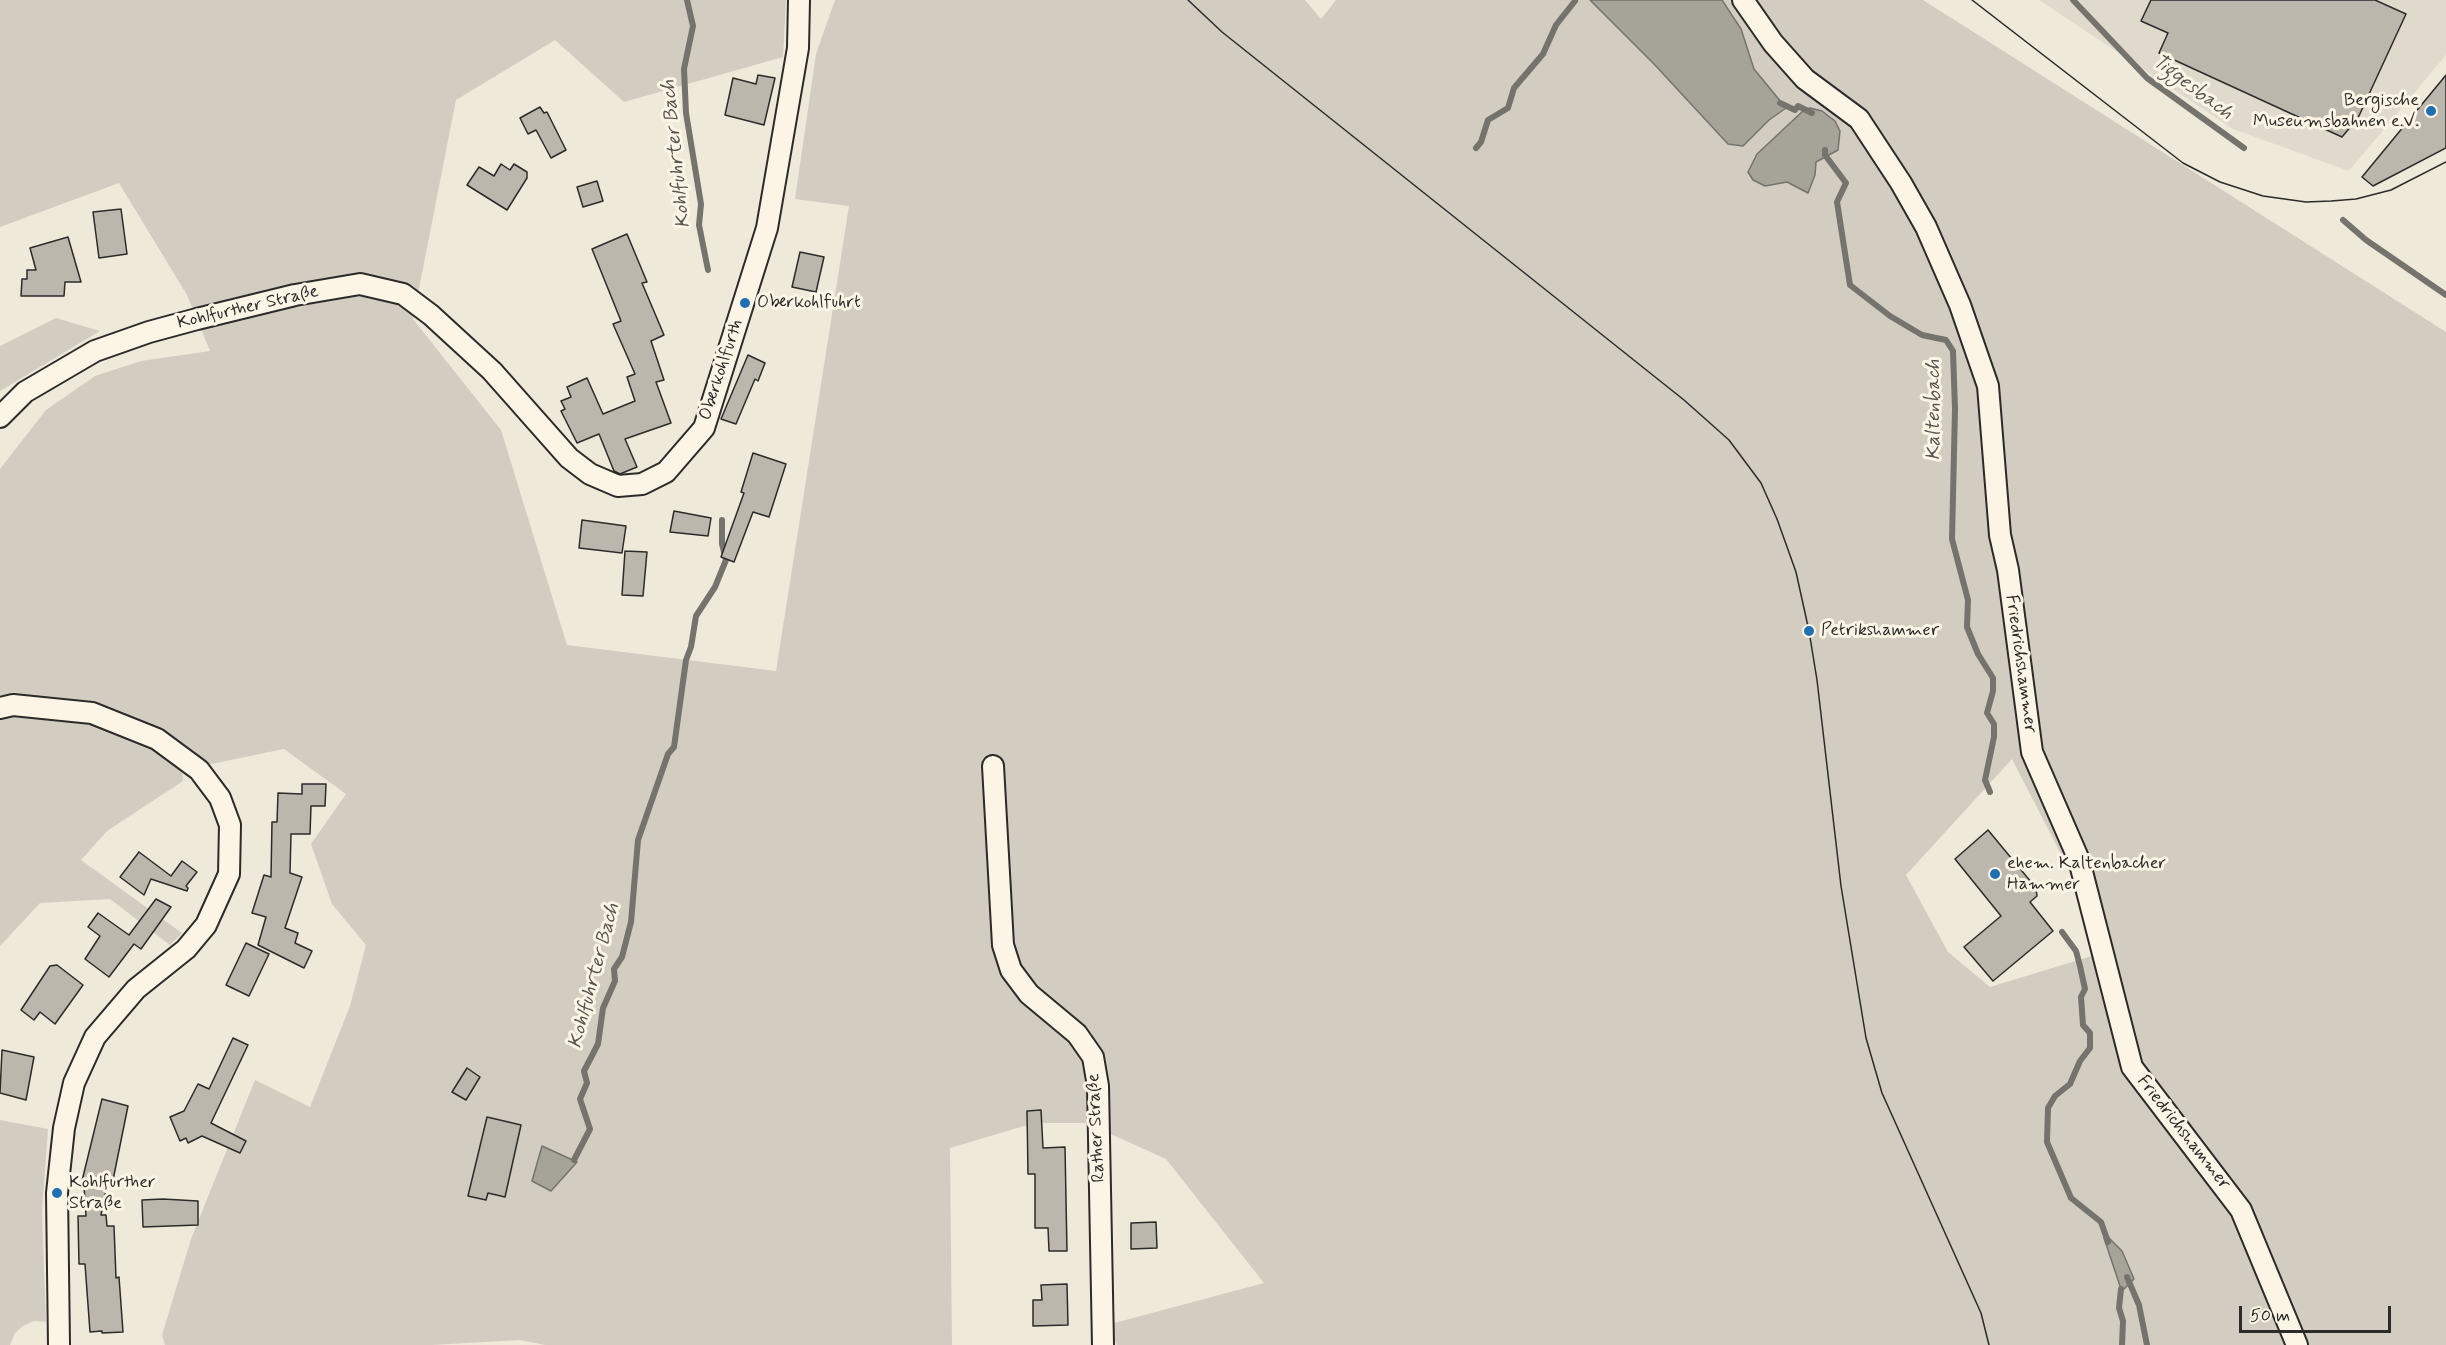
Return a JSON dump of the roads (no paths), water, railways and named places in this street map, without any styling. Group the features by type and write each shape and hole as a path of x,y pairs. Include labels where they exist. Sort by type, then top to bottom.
{"street":[{"name":"Oberkohlfurth","path":"492,372 569,458 590,474 618,486 642,484 666,472 704,428 767,228 798,48 798,0"},
{"name":"Friedrichshammer","path":"1743,0 1773,44 1805,79 1859,119 1901,183 1926,227 1960,305 1988,386 2000,535 2008,570 2032,752 2079,860 2132,1066 2241,1210 2297,1345"},
{"name":"Kohlfurther Straße","path":"0,417 25,392 95,351 149,332 197,319 295,295 360,284 403,294 431,315 492,372"},
{"path":"0,708 13,705 92,713 157,739 199,770 220,798 230,825 229,874 206,925 186,949 136,989 95,1037 74,1083 64,1128 57,1192 59,1345"},
{"name":"Rather Straße","path":"993,766 1003,945 1011,970 1029,994 1077,1034 1093,1057 1098,1086 1103,1345"}],"waterway":[{"name":"Kohlfuhrter Bach","path":"687,0 693,26 684,69 686,113 701,204 699,225 708,270"},
{"name":"Tiggesbach","path":"2073,0 2147,78 2244,148"},
{"path":"1476,148 1481,142 1488,120 1508,108 1514,88 1543,54 1556,25 1575,1"},
{"name":"Kaltenbach","path":"1780,103 1795,110 1798,106 1812,113"},
{"name":"Kaltenbach","path":"1825,150 1825,155 1846,183 1837,202 1850,285 1890,316 1922,335 1946,340 1953,351 1955,409 1952,539 1968,600 1967,627 1978,654 1993,678 1993,691 1987,713 1994,724 1994,737 1985,780 1990,792"},
{"name":"Tiggesbach","path":"2343,220 2366,240 2446,295"},
{"name":"Kohlfuhrter Bach","path":"574,1160 590,1129 580,1099 587,1083 584,1071 598,1044 603,1008 615,981 614,969 622,957 631,922 638,840 668,754 674,747 686,660 691,647 696,616 715,587 726,560 722,544 722,520"},
{"name":"Kaltenbach","path":"2062,932 2076,951 2080,966 2085,989 2081,997 2083,1025 2090,1033 2090,1048 2080,1061 2070,1084 2055,1096 2048,1108 2047,1142 2071,1198 2101,1222 2108,1242"},
{"name":"Kaltenbach","path":"2127,1277 2139,1305 2147,1345"},
{"path":"2121,1289 2119,1308 2123,1321 2122,1345"}],"tram line":[{"path":"1188,0 1222,32 1684,400 1729,440 1761,483 1796,572 1809,631 1817,680 1841,886 1866,1038 1882,1093 1981,1313 1989,1345"},
{"path":"1972,0 2183,163 2220,182 2263,196 2306,202 2356,199 2391,190 2446,162"}],"place":[{"name":"Bergische Museumsbahnen e.V.","path":"2431,111"},
{"name":"Oberkohlfuhrt","path":"745,303"},
{"name":"Petrikshammer","path":"1809,631"},
{"name":"ehem. Kaltenbacher Hammer","path":"1995,874"},
{"name":"Kohlfurther Straße","path":"57,1193"}]}
